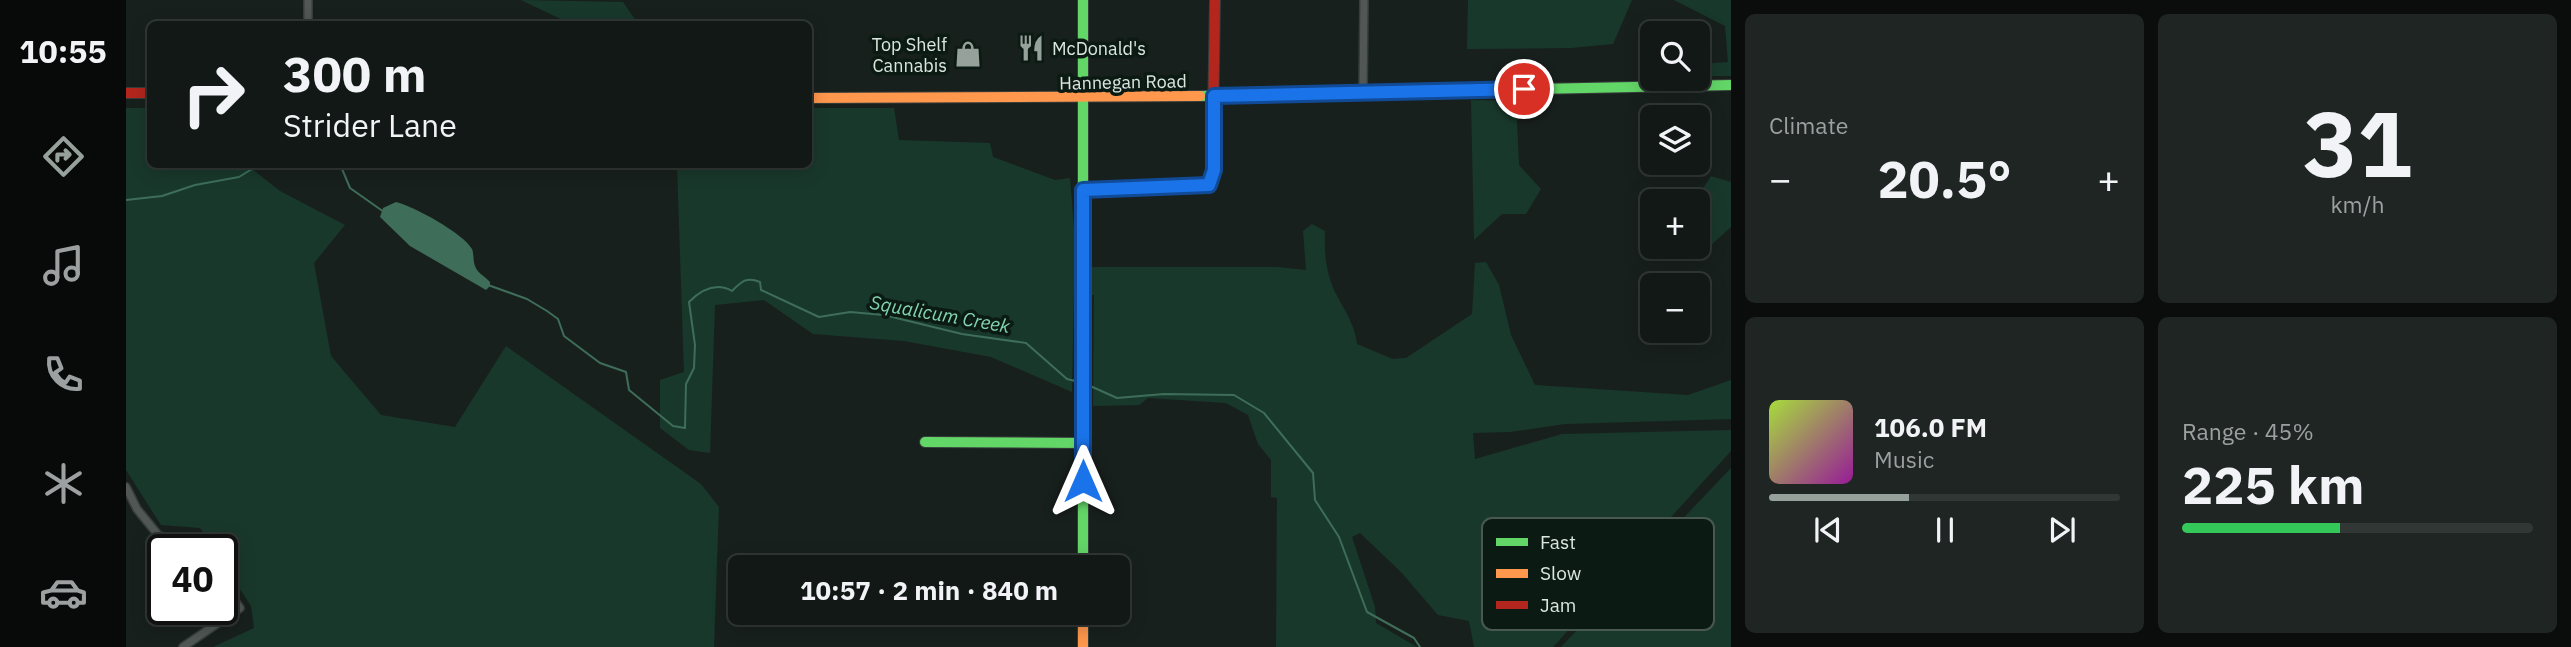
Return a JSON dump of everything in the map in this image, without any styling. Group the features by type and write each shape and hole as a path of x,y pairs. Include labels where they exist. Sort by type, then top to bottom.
{"main road":[{"path":"1083,0 1083,555"},
{"path":"1083,190 1209,185 1214,170 1214,0"},
{"name":"Hannegan Road","path":"812,99 1082,99 1731,85"},
{"path":"126,93 147,93"},
{"path":"925,442 1083,443"},
{"path":"1083,625 1083,647"}],"street":[{"path":"308,0 308,21"},
{"path":"1363,93 1364,0"},
{"path":"126,487 137,509 157,534"},
{"path":"183,647 215,625"}],"shaded area":[{"path":"521,0 623,2 636,21 565,21"},
{"path":"1468,0 1632,0 1613,44 1571,48 1467,49"},
{"path":"1674,0 1731,0 1731,76 1710,76 1710,63 1728,62 1725,26"},
{"path":"1471,100 1516,101 1519,165 1541,189 1526,214 1502,214 1474,240"},
{"path":"126,108 147,108 147,168 251,168 280,191 345,225 314,263 331,356 381,415 455,427 506,346 701,484 719,507 714,647 213,647 254,628 251,606 238,586 238,534 204,534 200,528 161,525 126,470"},
{"path":"812,108 894,108 899,140 990,143 993,157 1055,180 1070,178 1075,241 1072,392 991,357 904,341 813,334 764,300 715,305 710,453 689,450 660,428 660,380 684,372 677,168 812,168"},
{"path":"1711,176 1731,182 1731,227 1711,245 1710,189 1703,189"},
{"path":"396,202 437,221 459,235 472,249 476,269 490,282 490,286 486,290 410,246 380,217 383,208"},
{"path":"1312,224 1325,231 1325,255 1330,278 1352,324 1357,344 1393,359 1406,358 1472,314 1475,263 1486,262 1499,285 1511,335 1535,385 1688,395 1731,380 1731,419 1565,424 1510,432 1473,433 1475,459 1562,434 1731,430 1731,451 1670,518 1482,518 1482,630 1568,630 1553,647 1474,647 1469,621 1438,615 1401,572 1360,533 1352,537 1375,607 1376,623 1417,647 1276,647 1277,498 1271,497 1271,460 1258,444 1248,415 1226,403 1148,398 1139,405 1093,406 1094,295 1087,295 1088,267 1277,267 1306,270 1303,231"},
{"path":"1731,468 1731,647 1561,647 1577,630 1714,630 1714,518 1684,518"}],"waterway":[{"name":"Squalicum Creek","path":"126,200 162,196 195,185 239,177 254,168"},
{"name":"Squalicum Creek","path":"342,168 350,188 384,212"},
{"name":"Squalicum Creek","path":"488,285 527,299 547,311 558,319 564,336 600,363 626,372 629,390 673,426 685,428 686,384 694,368 695,345 689,302 709,288 720,287 732,291 747,280 760,282 761,290 819,317 850,312 884,315 962,334 1026,343 1067,379 1079,382"},
{"name":"Squalicum Creek","path":"1088,385 1117,398 1164,394 1234,395 1264,413 1313,473 1315,500 1339,537 1367,612 1414,638 1420,647"}],"traffic: fast":[{"path":"1083,0 1083,555"},
{"path":"1200,96 1731,85"},
{"path":"925,442 1083,443"}],"traffic: slow":[{"path":"812,98 1200,96"},
{"path":"1083,625 1083,647"}],"traffic: jam":[{"path":"1083,190 1205,187 1212,182 1215,0"},
{"path":"126,93 147,93"}],"place":[{"name":"McDonald's","path":"1031,48"},
{"name":"Top Shelf Cannabis","path":"968,54"}],"route":[{"path":"1083,481 1083,190 1209,185 1214,170 1214,96 1524,89"}]}
